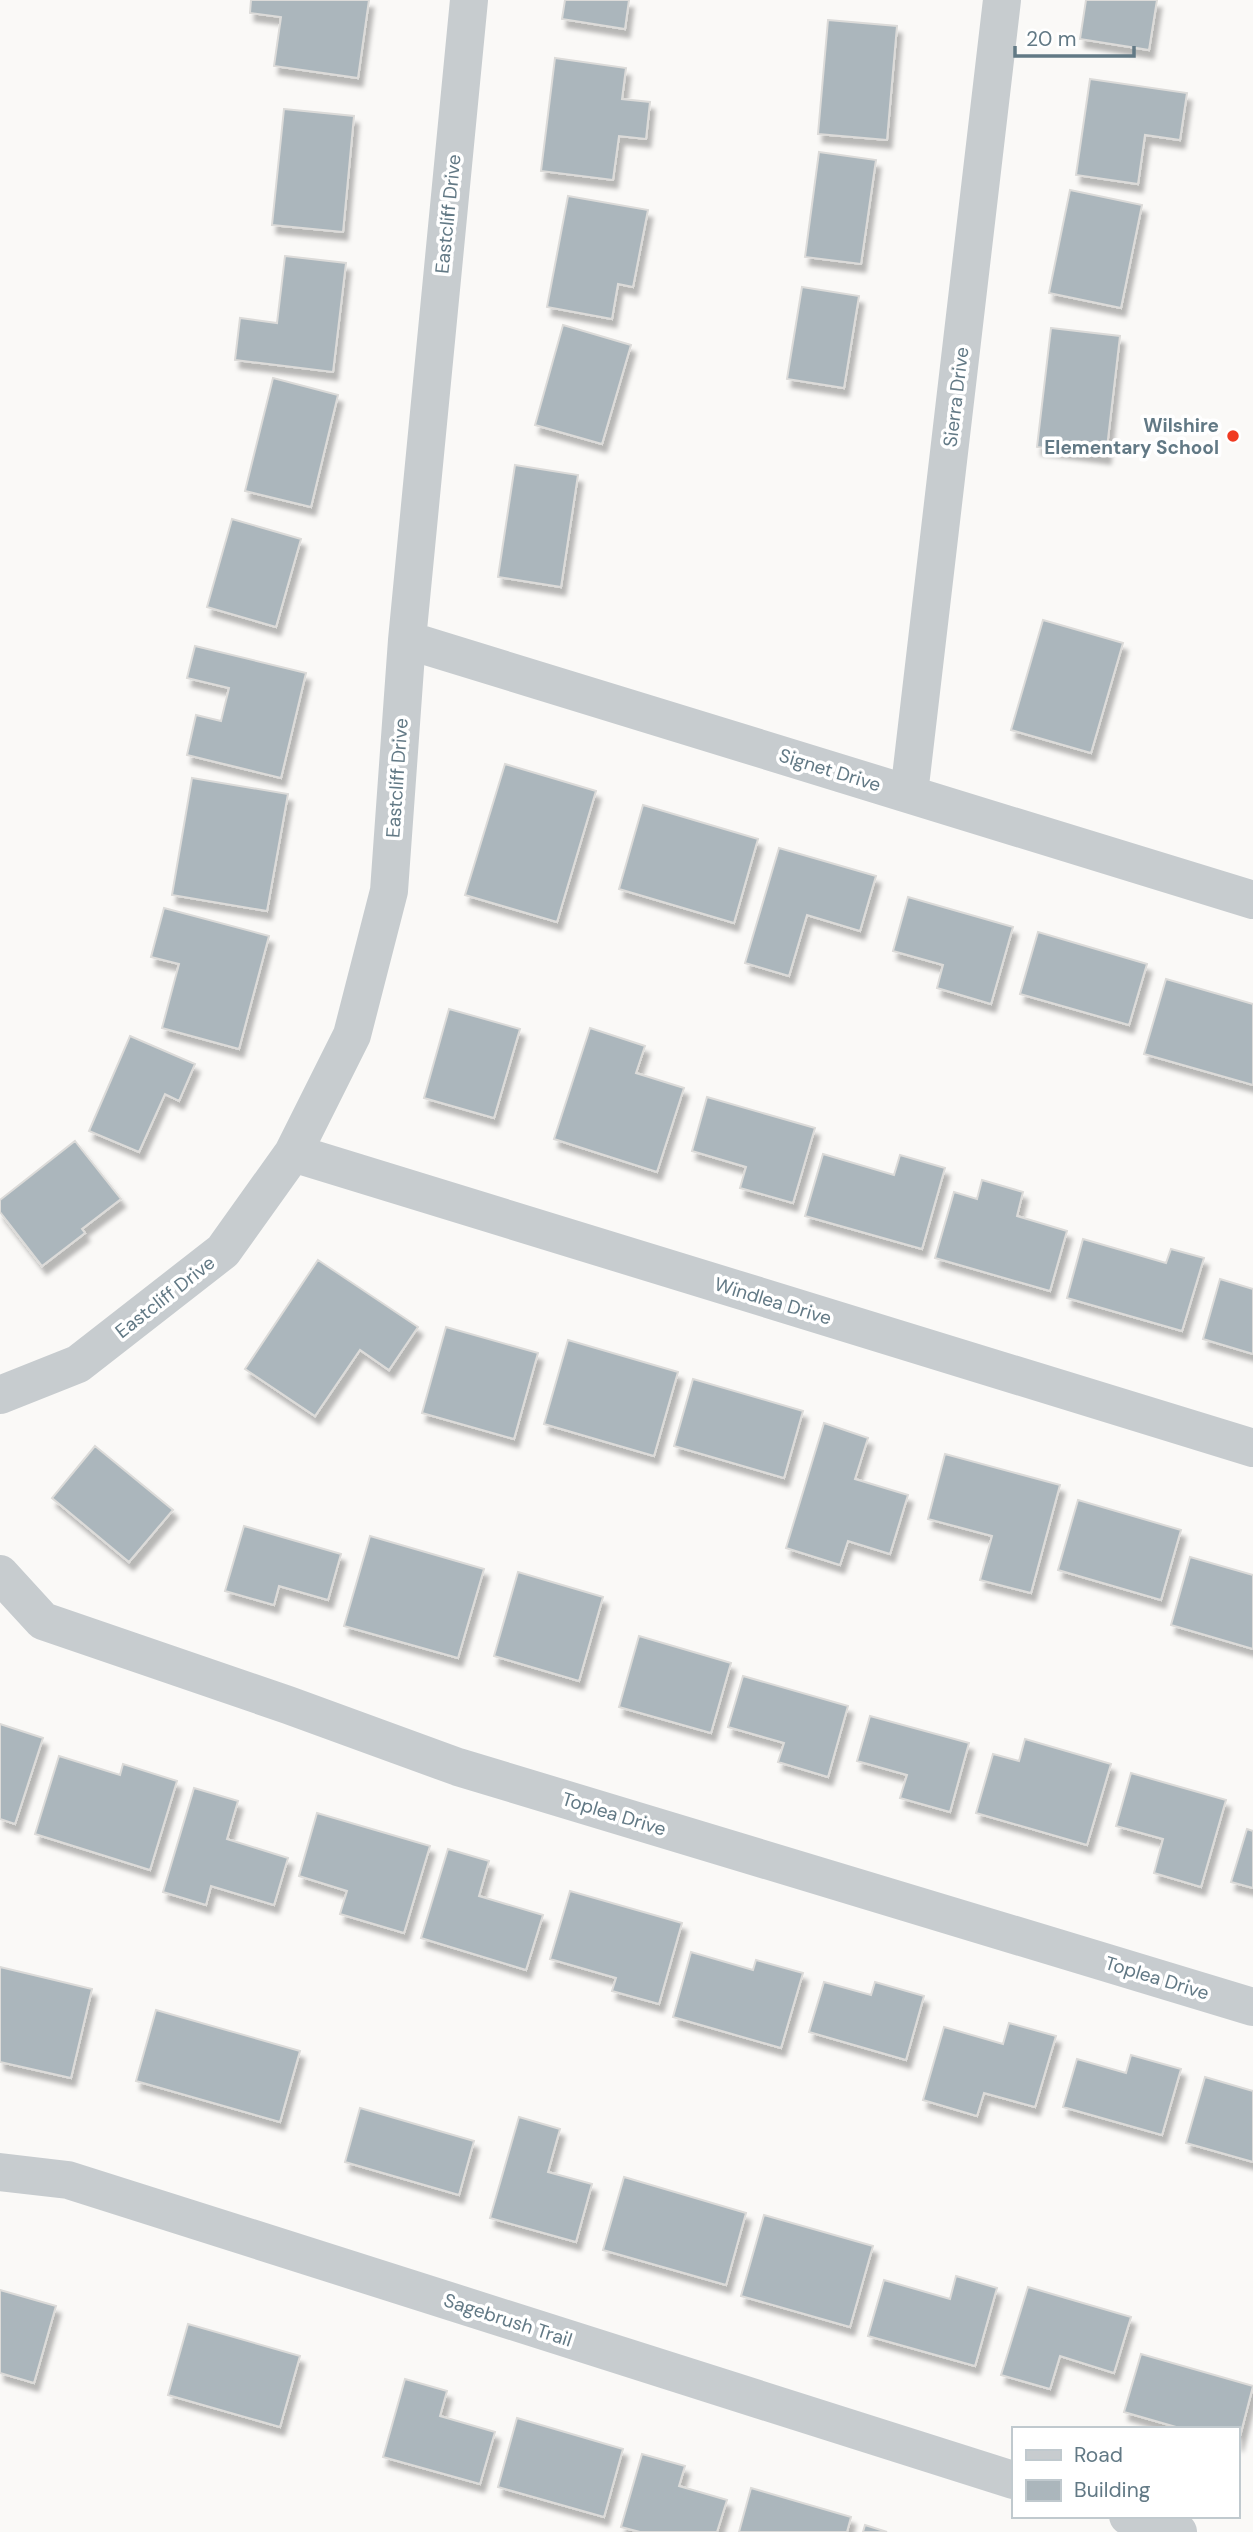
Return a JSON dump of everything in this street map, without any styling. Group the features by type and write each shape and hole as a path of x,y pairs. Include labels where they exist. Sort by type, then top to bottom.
{"street":[{"name":"Eastcliff Drive","path":"0,1395 78,1364 223,1251 293,1153 352,1035 389,891 407,640 469,0"},
{"name":"Sierra Drive","path":"909,794 1002,0"},
{"name":"Signet Drive","path":"407,640 1253,900"},
{"name":"Windlea Drive","path":"293,1153 1253,1448"},
{"name":"Toplea Drive","path":"0,1574 43,1621 288,1704 458,1767 1253,2007"},
{"name":"Sagebrush Trail","path":"0,2172 68,2180 1012,2480"},
{"path":"1134,2518 1178,2532"}],"building":[{"path":"251,0 369,0 358,78 274,66 281,17 250,13"},
{"path":"565,0 629,0 625,29 562,19"},
{"path":"1086,0 1157,0 1149,50 1080,39"},
{"path":"828,20 897,26 887,140 818,134"},
{"path":"555,58 626,68 622,99 650,102 646,139 619,136 613,180 541,171"},
{"path":"1090,79 1187,93 1180,140 1145,135 1138,184 1076,175"},
{"path":"284,109 354,116 343,232 272,225"},
{"path":"819,152 876,160 861,264 805,257"},
{"path":"1070,190 1142,205 1121,308 1049,293"},
{"path":"568,196 648,210 633,287 618,284 612,319 547,307"},
{"path":"285,256 346,263 333,372 235,360 240,318 277,323"},
{"path":"802,287 859,296 844,388 787,379"},
{"path":"563,325 631,345 602,444 535,425"},
{"path":"1051,328 1120,336 1106,456 1037,447"},
{"path":"273,378 338,395 311,507 245,491"},
{"path":"515,465 578,475 561,587 498,577"},
{"path":"232,519 301,539 276,627 207,607"},
{"path":"1043,620 1123,643 1091,753 1011,730"},
{"path":"195,646 306,673 281,778 187,755 196,715 221,721 229,688 187,678"},
{"path":"505,764 596,791 557,922 465,895"},
{"path":"192,778 288,794 267,911 172,895"},
{"path":"643,805 758,839 734,923 619,889"},
{"path":"779,848 876,876 860,931 807,915 789,976 745,963"},
{"path":"908,897 1013,927 991,1004 937,988 943,965 893,951"},
{"path":"164,908 269,936 239,1049 162,1028 179,964 151,957"},
{"path":"1038,932 1147,964 1129,1025 1020,994"},
{"path":"1166,979 1253,1004 1253,1085 1144,1054"},
{"path":"449,1009 520,1029 494,1118 424,1098"},
{"path":"590,1028 645,1046 636,1073 684,1088 657,1172 554,1139"},
{"path":"130,1036 195,1064 179,1101 165,1094 139,1152 89,1131"},
{"path":"707,1097 815,1128 793,1203 740,1188 746,1167 692,1151"},
{"path":"75,1141 121,1199 82,1229 85,1233 42,1266 0,1212 0,1200"},
{"path":"823,1154 894,1175 900,1155 945,1168 922,1249 805,1216"},
{"path":"982,1180 1023,1192 1017,1216 1067,1231 1050,1291 935,1258 954,1192 977,1199"},
{"path":"1083,1239 1166,1263 1171,1249 1204,1258 1182,1331 1067,1298"},
{"path":"318,1260 418,1327 389,1370 360,1350 315,1416 245,1369"},
{"path":"1220,1279 1253,1289 1253,1354 1203,1339"},
{"path":"446,1327 538,1353 514,1439 422,1413"},
{"path":"568,1340 678,1372 654,1456 544,1424"},
{"path":"693,1379 803,1411 784,1478 674,1446"},
{"path":"824,1423 868,1438 855,1479 908,1495 890,1554 848,1541 840,1565 786,1548"},
{"path":"95,1446 173,1510 129,1562 52,1498"},
{"path":"945,1454 1060,1485 1031,1593 980,1580 992,1536 928,1519"},
{"path":"1078,1500 1181,1530 1161,1600 1058,1570"},
{"path":"244,1526 341,1554 328,1600 279,1586 274,1605 225,1591"},
{"path":"370,1536 484,1569 458,1658 344,1626"},
{"path":"1190,1557 1253,1575 1253,1649 1171,1625"},
{"path":"518,1572 603,1597 579,1681 494,1656"},
{"path":"639,1636 731,1663 711,1733 619,1707"},
{"path":"743,1676 848,1706 828,1777 778,1762 784,1743 728,1727"},
{"path":"870,1716 969,1743 950,1812 900,1798 907,1775 857,1761"},
{"path":"0,1724 43,1738 15,1824 0,1819"},
{"path":"1025,1739 1111,1764 1087,1845 976,1813 993,1754 1019,1761"},
{"path":"59,1756 120,1775 123,1764 177,1781 150,1870 35,1834"},
{"path":"1131,1773 1226,1800 1201,1887 1154,1873 1163,1839 1116,1826"},
{"path":"194,1788 238,1801 227,1839 288,1858 274,1905 211,1886 206,1905 163,1892"},
{"path":"317,1813 430,1846 404,1933 340,1914 347,1891 299,1876"},
{"path":"1247,1829 1253,1831 1253,1888 1231,1882"},
{"path":"448,1849 489,1861 479,1896 543,1915 526,1970 421,1938"},
{"path":"570,1891 682,1923 659,2004 612,1991 616,1978 550,1959"},
{"path":"691,1952 753,1970 756,1960 803,1973 781,2048 673,2017"},
{"path":"0,1967 92,1989 71,2078 0,2062"},
{"path":"824,1982 871,1995 875,1982 924,1996 906,2060 809,2032"},
{"path":"156,2010 300,2051 280,2122 136,2081"},
{"path":"1009,2023 1056,2036 1035,2107 984,2093 977,2116 923,2100 944,2027 1003,2044"},
{"path":"1131,2055 1181,2069 1162,2135 1063,2107 1077,2059 1126,2073"},
{"path":"1205,2077 1253,2091 1253,2162 1186,2143"},
{"path":"360,2108 474,2141 459,2195 345,2162"},
{"path":"519,2117 560,2129 548,2172 592,2184 576,2242 490,2218"},
{"path":"624,2177 746,2213 726,2285 603,2250"},
{"path":"764,2215 873,2246 850,2327 741,2296"},
{"path":"956,2276 997,2288 975,2366 868,2336 884,2280 950,2299"},
{"path":"1028,2287 1131,2317 1114,2373 1060,2356 1050,2389 1001,2375"},
{"path":"0,2290 56,2306 34,2383 0,2373"},
{"path":"188,2324 300,2356 280,2427 168,2395"},
{"path":"1141,2354 1253,2386 1239,2440 1239,2427 1176,2427 1124,2412"},
{"path":"405,2379 447,2391 440,2416 495,2432 480,2484 383,2457"},
{"path":"517,2418 623,2449 604,2517 498,2487"},
{"path":"642,2454 685,2466 679,2486 727,2500 717,2532 640,2532 621,2527"},
{"path":"751,2488 851,2517 847,2532 739,2532"},
{"path":"865,2525 887,2532 863,2532"}],"place":[{"name":"Wilshire Elementary School","path":"1233,436"}]}
